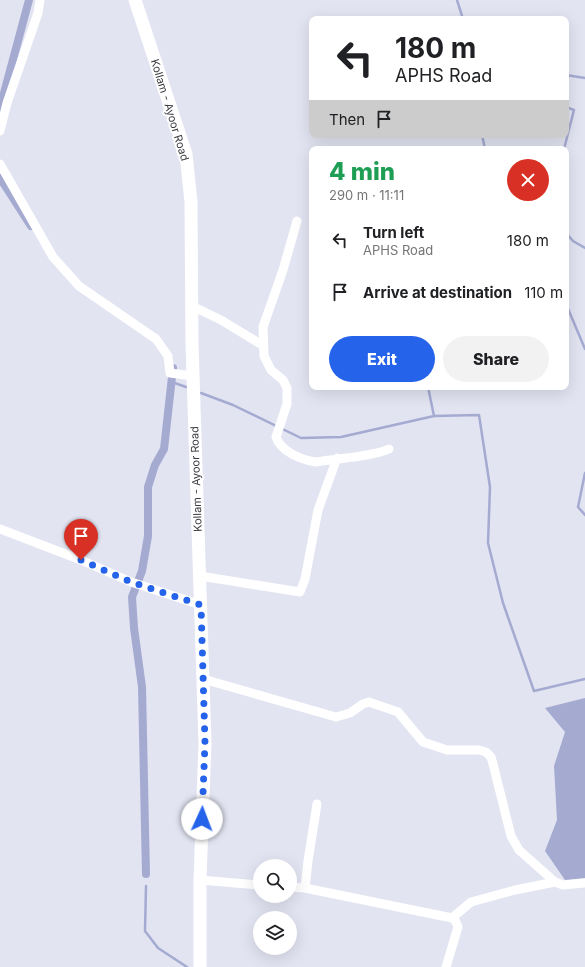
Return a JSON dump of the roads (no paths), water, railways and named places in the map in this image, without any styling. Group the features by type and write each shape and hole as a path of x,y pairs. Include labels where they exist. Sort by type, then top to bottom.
{"main road":[{"name":"Kollam - Ayoor Road","path":"135,0 186,154 192,202 193,376 205,743 200,880 200,967"}],"street":[{"path":"0,131 7,103 38,13 40,0"},
{"path":"0,164 53,256 79,286 156,339 168,356 170,373 193,376"},
{"path":"297,221 283,270 263,327 262,345 264,356 271,370 283,380 287,388 287,404 276,437 278,442 288,451 308,461 316,462 337,458 377,454 389,449"},
{"path":"192,306 221,320 262,345"},
{"path":"200,576 300,592 304,586 318,510 337,458"},
{"path":"0,529 81,560 131,582 201,605"},
{"path":"203,679 336,717 350,713 363,704 369,702 398,712 423,742 447,750 479,750 486,752 491,757 511,836 519,850 555,882 563,885 585,884"},
{"path":"305,888 317,804"},
{"path":"200,880 253,884"},
{"path":"452,918 470,902 515,890 555,882"},
{"path":"297,887 452,918 455,920 458,927 446,967"},
{"path":"199,952 208,967"}],"water":[{"path":"585,698 585,878 565,880 545,851 557,820 554,766 565,732 545,708"}],"waterway":[{"path":"0,108 29,0"},
{"path":"457,0 462,16"},
{"path":"569,75 585,78"},
{"path":"569,108 574,110 569,130"},
{"path":"483,138 484,146"},
{"path":"565,146 567,138"},
{"path":"0,178 31,226"},
{"path":"569,236 573,241 585,248"},
{"path":"569,311 585,349"},
{"path":"146,874 142,687 134,628 132,597 142,571 148,536 148,487 155,465 164,449 173,368"},
{"path":"172,382 186,387"},
{"path":"429,390 434,416"},
{"path":"201,393 233,405 301,438 341,437 434,416 479,415 490,487 488,543 503,603 534,691 585,679"},
{"path":"585,473 578,507 585,515"},
{"path":"146,886 145,931 158,948 187,967"}]}
